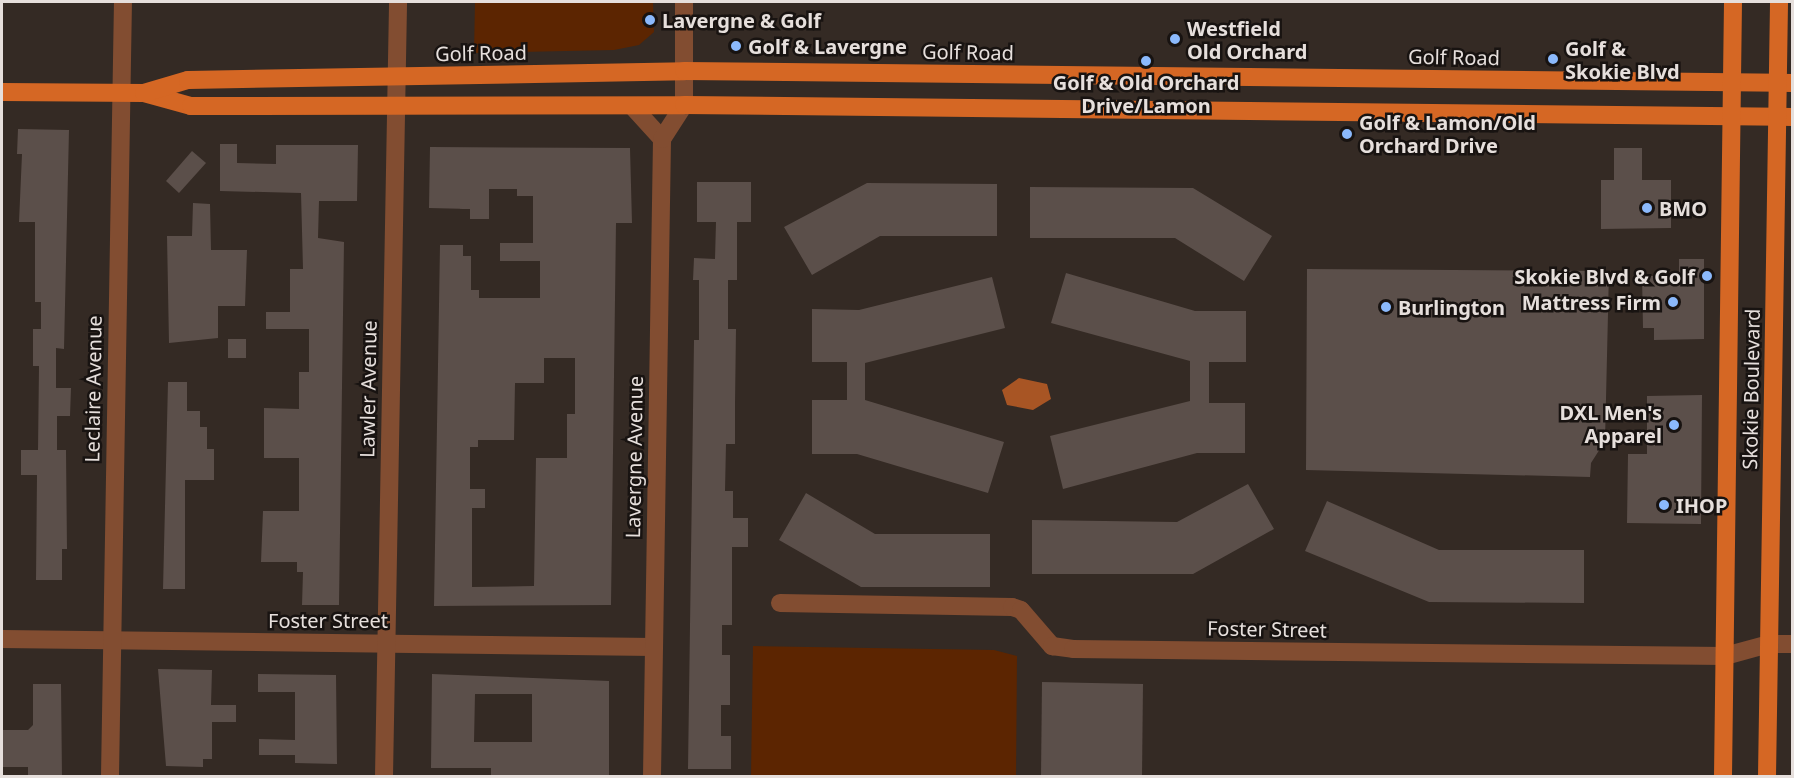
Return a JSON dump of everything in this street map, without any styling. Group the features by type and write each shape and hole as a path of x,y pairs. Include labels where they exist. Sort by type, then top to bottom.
{"main road":[{"name":"Skokie Boulevard","path":"1723,777 1733,2"},
{"name":"Skokie Boulevard","path":"1767,777 1768,644 1785,117 1785,82 1779,2"},
{"name":"Golf Road","path":"144,93 188,80 684,71 1785,82"},
{"name":"Golf Road","path":"2,92 144,93 190,106 684,105 1785,117"}],"street":[{"name":"Leclaire Avenue","path":"110,777 123,2"},
{"name":"Lawler Avenue","path":"384,777 398,2"},
{"path":"632,105 662,139 684,105 684,2"},
{"name":"Lavergne Avenue","path":"652,777 662,139"},
{"name":"Foster Street","path":"780,603 1012,607 1021,610 1044,640 1061,649 1725,656 1768,644 1792,644"},
{"name":"Foster Street","path":"2,639 654,647"}],"shaded area":[{"path":"475,2 653,2 654,32 639,45 614,50 474,53"},
{"path":"1019,378 1047,384 1051,399 1033,410 1007,405 1002,390"},
{"path":"753,646 994,650 1017,656 1016,776 751,776"}],"building":[{"path":"18,129 69,130 64,349 56,348 56,388 71,388 70,416 57,416 57,450 66,450 67,549 62,549 62,580 36,580 37,475 21,475 21,450 38,450 39,366 33,366 33,329 41,329 41,302 35,302 35,222 19,222 22,154 17,154"},
{"path":"220,144 237,144 237,163 276,164 276,145 358,145 357,201 319,201 318,238 344,242 339,605 302,605 303,572 297,572 297,562 261,562 263,511 299,511 299,458 264,458 264,408 299,409 299,372 309,372 309,329 266,329 266,312 290,312 290,269 303,269 301,193 220,191"},
{"path":"430,147 630,148 632,223 616,223 611,605 434,606 440,245 463,245 463,256 471,256 471,290 479,290 479,298 540,298 540,261 500,261 500,243 533,243 533,196 517,196 517,189 489,189 489,219 470,219 470,209 429,208","holes":["544,358 575,358 575,414 567,414 567,458 536,458 534,586 472,587 472,508 485,508 485,489 470,489 470,447 478,447 478,440 514,440 515,383 544,383"]},
{"path":"1614,148 1642,148 1642,180 1671,180 1671,228 1601,229 1601,180 1614,180"},
{"path":"192,151 206,163 179,193 166,181"},
{"path":"697,182 751,182 751,222 737,222 737,280 728,280 728,329 736,329 735,444 726,444 725,491 733,491 733,518 748,518 748,547 732,547 732,625 722,625 722,655 730,655 730,705 721,705 721,736 731,736 731,769 688,769 694,340 699,340 699,280 693,280 694,258 715,259 716,222 697,222"},
{"path":"867,183 997,184 997,236 880,236 812,275 784,227"},
{"path":"1030,187 1193,188 1272,236 1244,281 1175,238 1030,238"},
{"path":"193,203 210,204 211,250 247,250 245,306 218,306 218,338 169,343 167,236 192,236"},
{"name":"Mattress Firm","path":"1679,259 1704,259 1704,339 1654,340 1654,328 1643,328 1642,276 1679,276"},
{"path":"1307,269 1609,271 1605,441 1591,463 1590,477 1306,470"},
{"path":"1066,273 1195,311 1246,311 1246,362 1209,362 1209,403 1245,403 1245,453 1197,453 1063,489 1050,436 1190,401 1190,361 1051,323"},
{"path":"992,277 1005,328 865,363 865,400 1004,442 988,493 857,454 812,454 812,400 847,400 847,362 812,362 812,309 859,310"},
{"path":"228,339 246,339 246,358 228,358"},
{"path":"168,382 187,382 187,411 200,411 200,427 207,427 207,449 214,449 214,480 185,480 185,589 163,589"},
{"name":"DXL Men's Apparel","path":"1702,395 1701,524 1627,523 1628,454 1647,454 1647,396"},
{"path":"1248,484 1274,529 1193,574 1032,574 1032,520 1177,522"},
{"path":"806,493 875,534 990,534 990,587 861,587 779,540"},
{"path":"1327,501 1439,550 1584,550 1584,603 1429,602 1305,551"},
{"path":"158,669 212,670 211,705 236,705 236,722 212,722 212,759 203,759 203,767 166,766"},
{"path":"258,674 336,675 337,764 295,763 295,755 259,755 259,739 295,740 295,692 258,692"},
{"path":"432,674 609,681 609,777 491,777 491,768 431,768","holes":["475,694 532,694 532,742 474,742"]},
{"path":"1042,682 1143,684 1142,777 1041,777"},
{"path":"33,684 61,684 62,777 28,777 28,767 2,767 2,730 28,730 33,725"}],"place":[{"name":"Lavergne & Golf","path":"650,20"},
{"name":"Westfield Old Orchard","path":"1175,39"},
{"name":"Golf & Lavergne","path":"736,46"},
{"name":"Golf & Skokie Blvd","path":"1553,59"},
{"name":"Golf & Old Orchard Drive/Lamon","path":"1146,61"},
{"name":"Golf & Lamon/Old Orchard Drive","path":"1347,134"},
{"name":"BMO","path":"1647,208"},
{"name":"Skokie Blvd & Golf","path":"1707,276"},
{"name":"Mattress Firm","path":"1673,302"},
{"name":"Burlington","path":"1386,307"},
{"name":"DXL Men's Apparel","path":"1674,425"},
{"name":"IHOP","path":"1664,505"}]}
